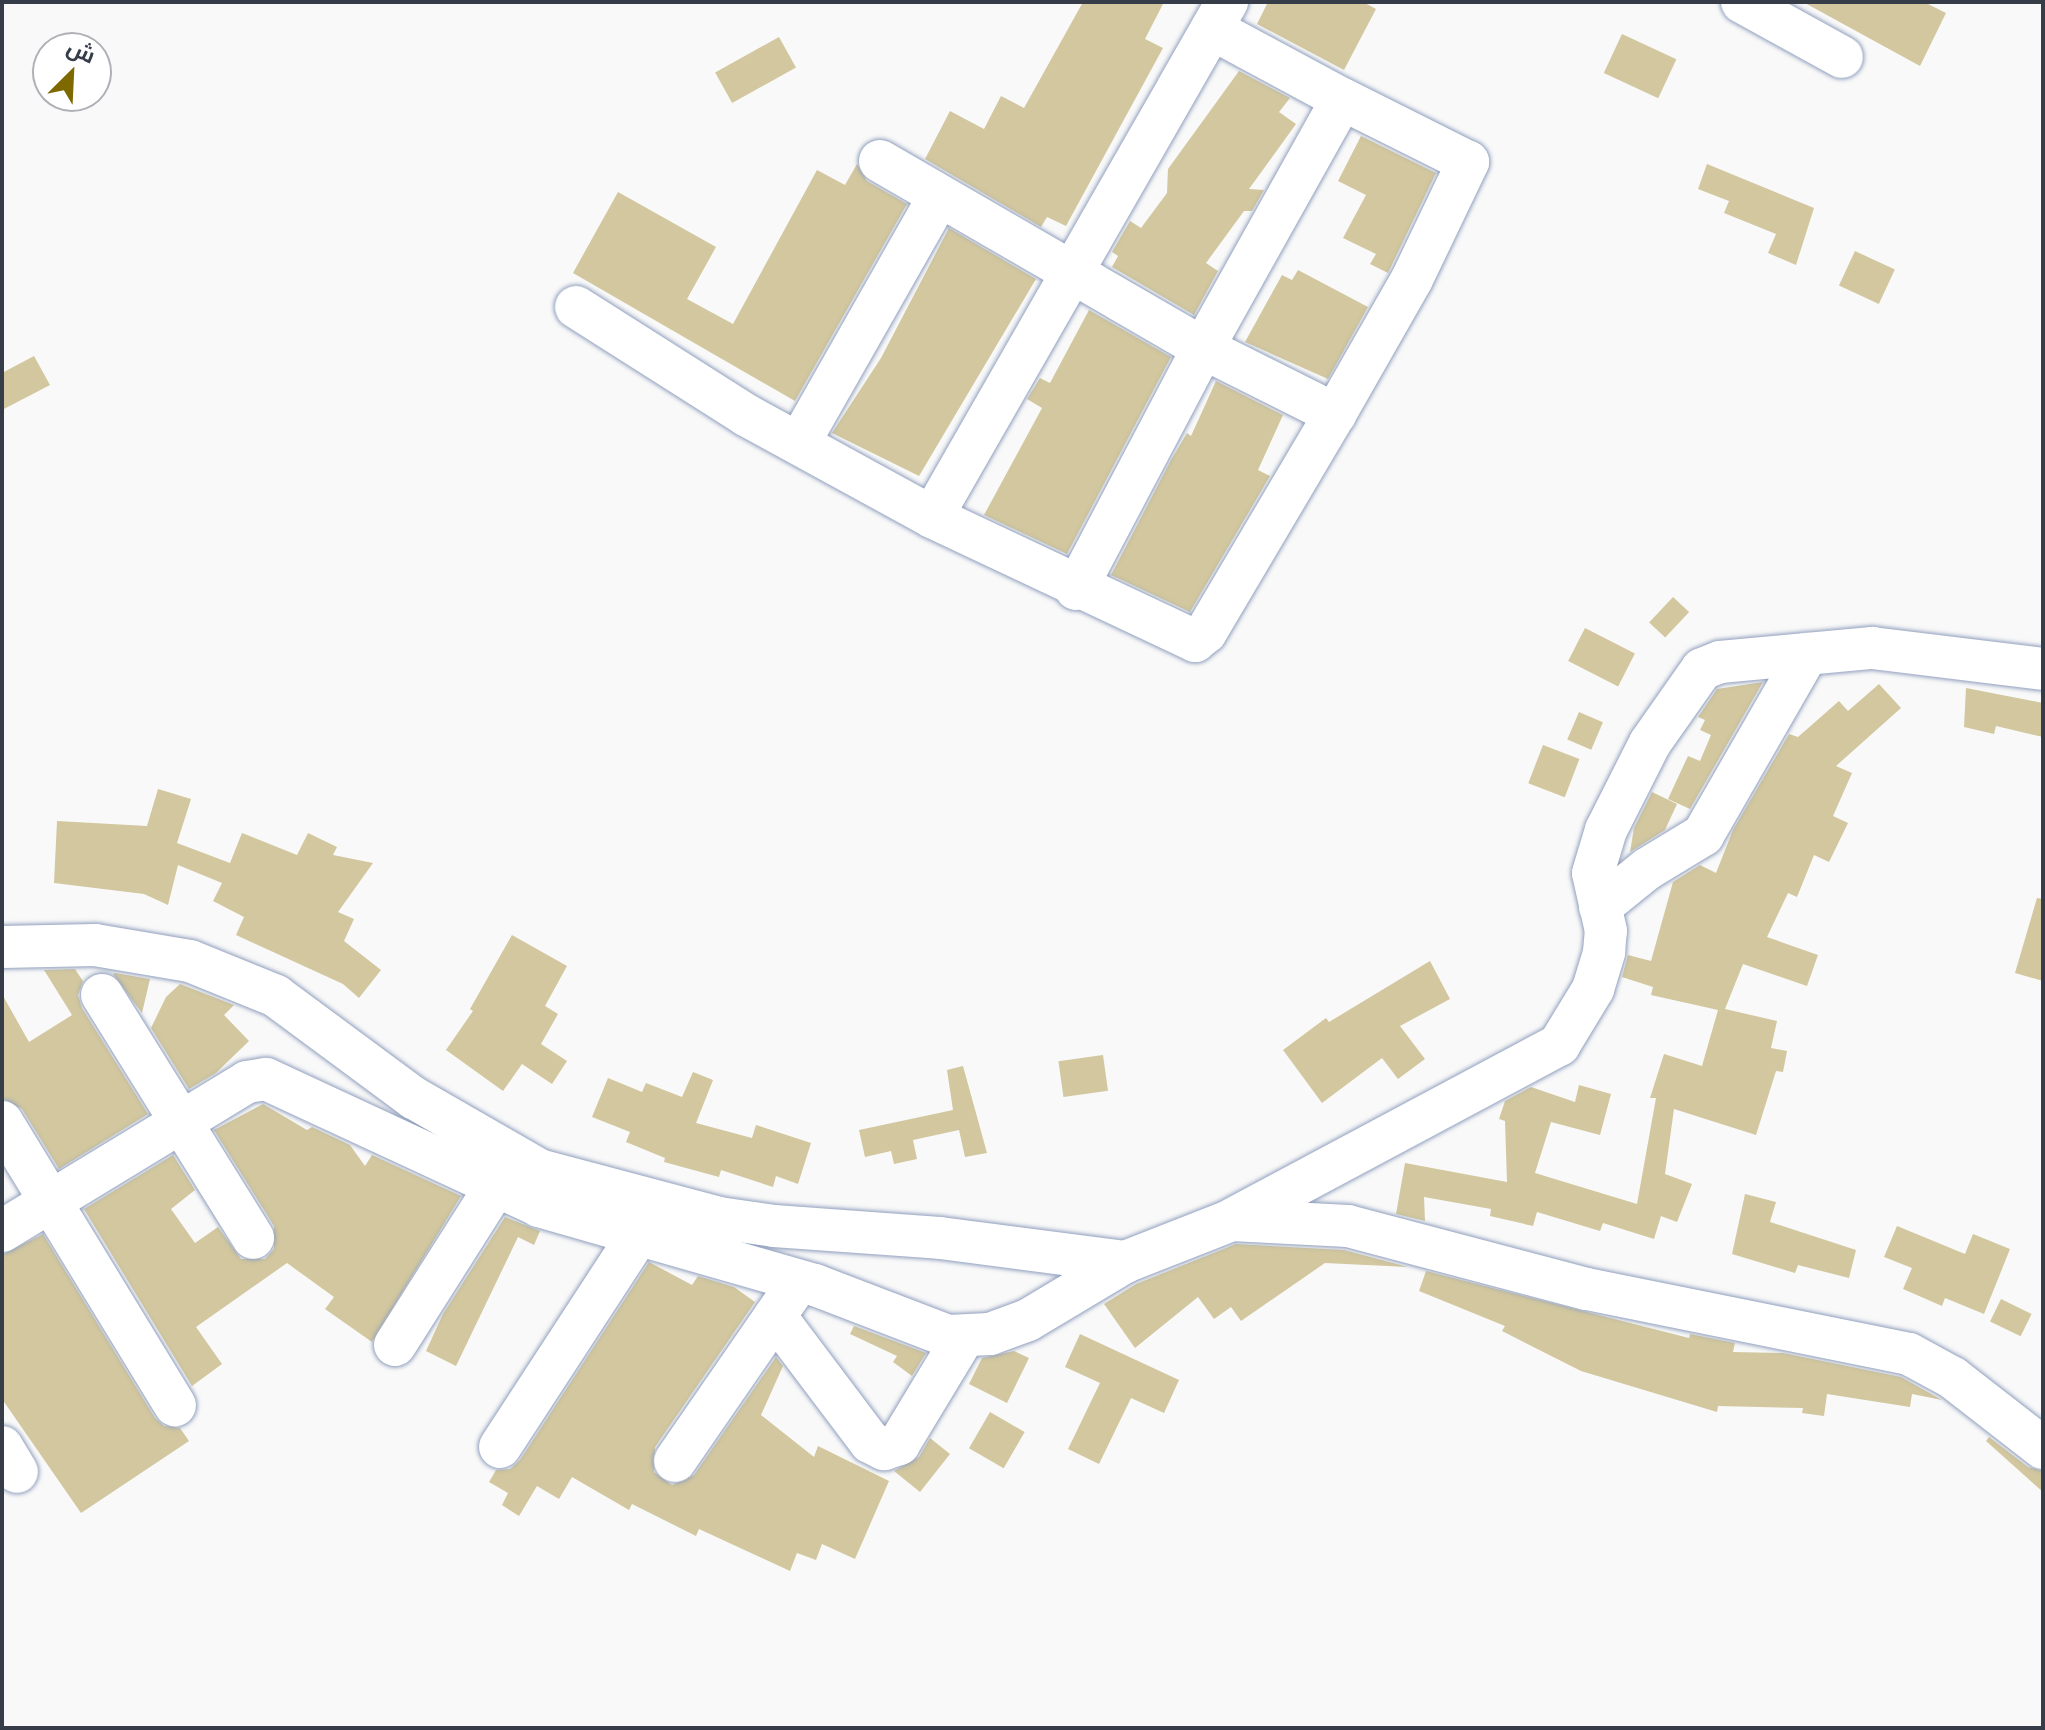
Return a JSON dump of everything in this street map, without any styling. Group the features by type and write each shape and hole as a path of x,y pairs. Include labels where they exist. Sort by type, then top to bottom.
{"street":[{"path":"1742,2 1842,57"},
{"path":"576,307 799,443 932,517 1076,589 1195,641 1206,632 1335,414 1469,170 1462,156 1342,99 1219,16 932,517"},
{"path":"1076,589 1203,348 1342,99"},
{"path":"880,161 1203,348 1335,414"},
{"path":"799,443 939,197"},
{"path":"2,1231 247,1082 266,1079 539,1206 637,1237 800,1280 932,1332 963,1338 1028,1320 1125,1262 1232,1220 1559,1045 1601,968 1606,931 1593,873 1606,830 1650,743 1695,677 1720,662 1872,648 2043,669"},
{"path":"1600,907 1647,869 1703,835 1807,654"},
{"path":"2,947 95,945 190,961 276,996 414,1098 539,1170 719,1218 1125,1262"},
{"path":"102,995 253,1238"},
{"path":"2,1122 175,1405"},
{"path":"395,1345 496,1186"},
{"path":"1232,1220 1348,1226 1390,1234 1587,1289 1888,1348 1953,1378 2043,1448"},
{"path":"500,1447 637,1237"},
{"path":"675,1461 800,1280"},
{"path":"775,1316 870,1442 884,1449 899,1444 963,1338"}],"building":[{"path":"1083,2 1164,2 1145,39 1163,48 1066,226 1047,217 1041,227 925,159 950,111 984,129 1001,96 1024,108"},
{"path":"1268,2 1363,2 1376,9 1344,70 1257,24"},
{"path":"1803,2 1924,2 1946,13 1920,66"},
{"path":"1622,34 1676,59 1658,98 1604,73"},
{"path":"779,37 796,68 732,103 715,72"},
{"path":"1239,71 1290,98 1279,112 1296,124 1249,189 1264,190 1252,211 1244,211 1206,263 1218,271 1194,315 1112,267 1118,256 1112,252 1130,221 1141,228 1167,193 1168,169"},
{"path":"1361,136 1436,173 1388,273 1370,264 1376,254 1343,238 1366,195 1338,181"},
{"path":"857,164 867,181 907,204 795,401 573,273 618,192 716,247 687,299 733,324 817,170 845,185"},
{"path":"1707,164 1814,208 1796,265 1768,253 1776,234 1724,213 1729,201 1698,189"},
{"path":"949,228 1036,279 919,476 832,433 881,358"},
{"path":"1855,251 1895,270 1879,304 1839,285"},
{"path":"1298,270 1368,307 1328,379 1245,342 1282,275 1292,280"},
{"path":"1089,310 1171,357 1067,554 984,515 1042,408 1027,399 1040,378 1050,383"},
{"path":"34,356 50,385 2,410 2,373"},
{"path":"1216,381 1283,415 1258,470 1270,476 1190,612 1111,575 1171,460 1187,433 1191,436"},
{"path":"1673,597 1689,612 1665,638 1649,623"},
{"path":"1585,628 1635,653 1618,686 1568,661"},
{"path":"1763,682 1690,809 1668,799 1688,756 1700,761 1711,735 1700,730 1705,720 1698,717 1717,689"},
{"path":"1879,684 1901,708 1836,766 1852,773 1833,816 1848,823 1829,862 1814,855 1797,897 1788,893 1767,937 1818,955 1807,986 1743,964 1725,1009 1777,1021 1771,1048 1787,1051 1783,1072 1776,1071 1756,1135 1674,1109 1665,1174 1692,1184 1677,1222 1661,1216 1654,1239 1603,1223 1600,1231 1537,1212 1533,1226 1490,1216 1491,1209 1424,1197 1425,1221 1396,1214 1405,1163 1507,1182 1505,1121 1499,1119 1505,1101 1531,1087 1575,1102 1579,1085 1611,1094 1600,1135 1551,1122 1535,1173 1637,1204 1656,1098 1650,1098 1664,1054 1702,1066 1718,1010 1651,995 1653,987 1622,977 1628,955 1651,961 1673,882 1700,865 1716,873 1733,830 1789,734 1798,737 1839,701 1848,711"},
{"path":"1966,688 2043,703 2043,737 1996,726 1994,734 1964,727"},
{"path":"1579,712 1603,722 1591,750 1567,740"},
{"path":"1543,745 1579,759 1565,797 1528,783"},
{"path":"158,789 191,799 177,843 230,863 242,833 297,855 308,833 337,847 333,855 373,863 338,912 354,919 344,941 381,970 359,998 343,984 236,935 244,917 213,901 222,883 178,865 168,905 144,894 54,883 57,821 147,826"},
{"path":"1652,792 1677,804 1665,830 1630,852 1634,828"},
{"path":"2037,898 2043,899 2043,981 2015,973"},
{"path":"512,935 567,966 545,1006 558,1014 541,1044 567,1061 552,1084 522,1064 503,1091 446,1050 473,1011 470,1009"},
{"path":"1430,961 1450,999 1400,1026 1425,1059 1398,1079 1382,1058 1322,1103 1283,1050 1326,1018 1329,1022"},
{"path":"75,969 83,981 78,995 82,1008 148,1114 59,1169 22,1109 2,1098 2,994 29,1042 72,1015 44,970"},
{"path":"113,974 150,979 142,1013"},
{"path":"180,984 234,1005 224,1015 249,1041 216,1073 189,1089 151,1028 166,997"},
{"path":"1103,1055 1108,1091 1063,1097 1058,1061"},
{"path":"963,1066 987,1153 965,1157 959,1130 913,1140 917,1159 894,1164 891,1151 865,1157 859,1130 953,1110 947,1070"},
{"path":"693,1072 713,1080 696,1123 752,1138 756,1125 811,1143 798,1184 776,1176 773,1187 721,1170 719,1177 664,1162 665,1158 626,1142 630,1132 592,1117 608,1078 642,1092 646,1083 682,1097"},
{"path":"263,1104 307,1130 312,1127 350,1145 365,1166 372,1155 461,1196 372,1342 325,1309 334,1297 287,1263 196,1327 222,1364 192,1386 84,1209 173,1155 195,1190 171,1209 195,1243 218,1227 241,1259 265,1259 274,1249 274,1226 214,1130"},
{"path":"1745,1194 1776,1202 1770,1222 1856,1250 1849,1278 1798,1265 1795,1273 1732,1254"},
{"path":"505,1217 540,1231 534,1245 518,1237 456,1366 426,1351 443,1314"},
{"path":"1897,1226 1965,1254 1973,1234 2010,1249 1984,1314 1945,1298 1942,1306 1903,1289 1912,1268 1884,1257"},
{"path":"43,1234 155,1418 164,1426 180,1428 189,1441 81,1513 2,1399 2,1255"},
{"path":"1236,1244 1344,1250 1408,1267 1325,1263 1241,1321 1231,1307 1214,1319 1198,1297 1135,1348 1104,1304 1136,1284"},
{"path":"649,1262 692,1285 698,1276 734,1287 755,1302 655,1447 654,1472 672,1485 694,1475 776,1357 783,1366 761,1415 814,1457 818,1446 889,1481 855,1559 822,1544 816,1560 797,1553 790,1571 699,1529 696,1536 632,1504 629,1510 572,1477 559,1499 537,1486 519,1516 502,1505 508,1493 489,1482 496,1470 510,1469 520,1460"},
{"path":"1426,1271 1689,1338 1690,1334 1735,1343 1733,1352 1783,1353 1901,1377 1942,1400 1912,1394 1910,1407 1827,1394 1824,1416 1802,1413 1803,1408 1718,1406 1717,1412 1581,1371 1502,1331 1505,1326 1419,1291"},
{"path":"2001,1299 2032,1314 2021,1336 1990,1321"},
{"path":"854,1326 926,1353 912,1376 893,1362 897,1356 850,1334"},
{"path":"1080,1334 1179,1380 1164,1413 1131,1398 1099,1464 1068,1449 1100,1383 1065,1367"},
{"path":"1014,1351 1029,1358 1007,1403 969,1384 982,1358"},
{"path":"990,1412 1025,1432 1004,1468 969,1448"},
{"path":"1989,1437 2028,1467 2043,1471 2043,1492 1986,1441"},
{"path":"930,1438 950,1454 920,1492 894,1471 919,1457"}]}
